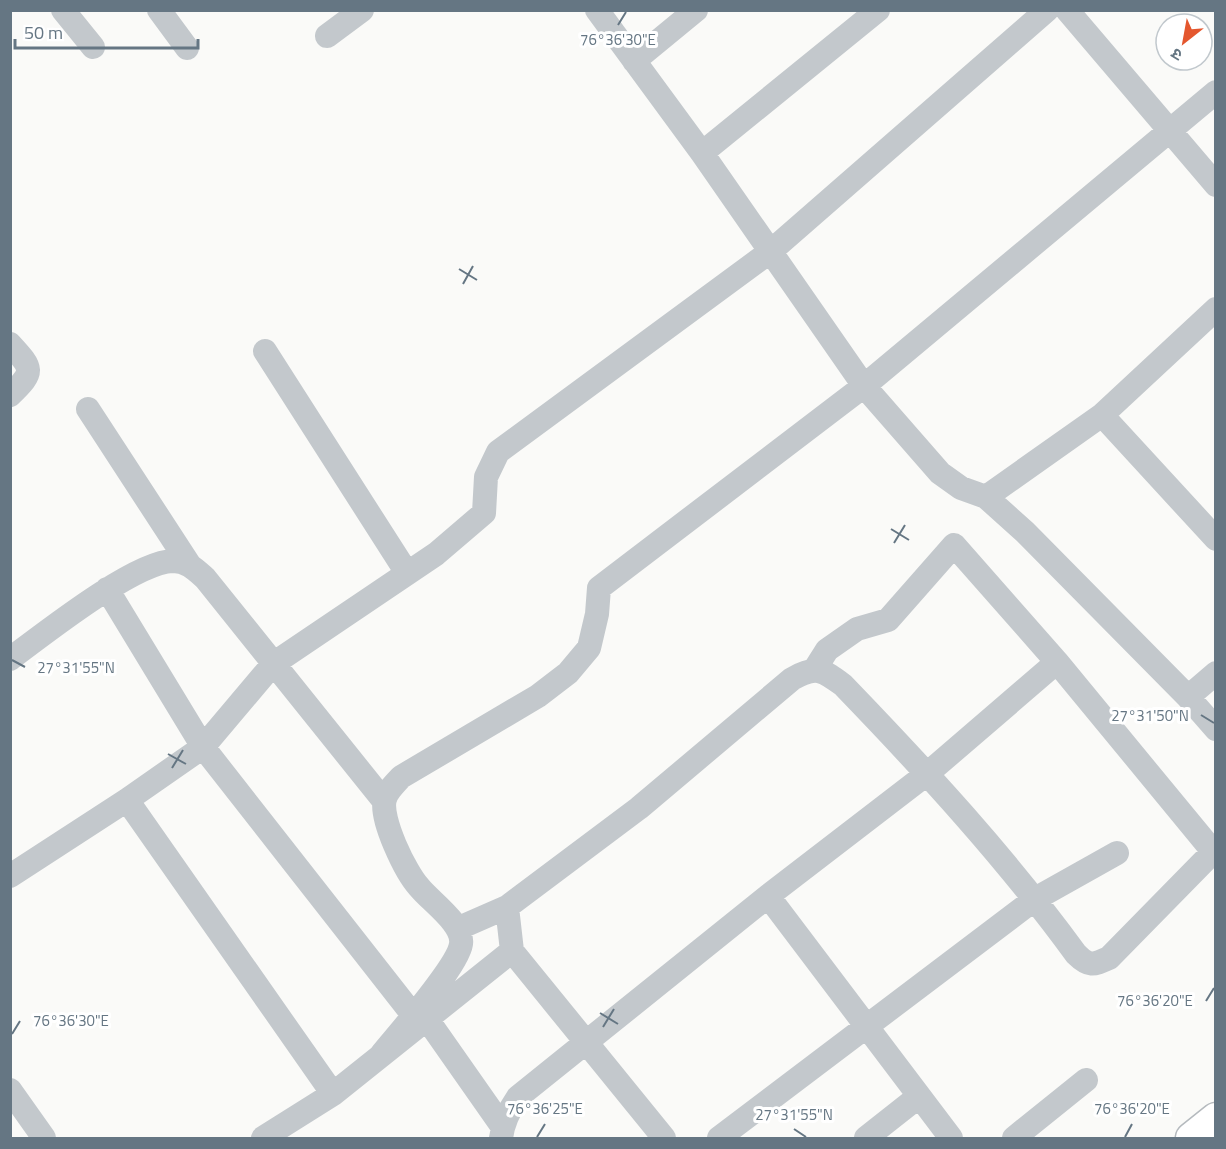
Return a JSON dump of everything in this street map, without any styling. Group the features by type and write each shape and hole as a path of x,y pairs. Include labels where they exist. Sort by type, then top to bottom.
{"main road":[{"path":"1191,1138 1215,1118"}],"street":[{"path":"63,10 93,47"},
{"path":"159,10 188,48"},
{"path":"327,36 362,10"},
{"path":"597,10 702,153 864,386 940,473 961,488 986,497 1025,532 1188,697 1215,729"},
{"path":"634,61 696,10"},
{"path":"702,153 878,10"},
{"path":"10,876 128,800 203,747 273,664 436,554 484,513 486,477 498,452 771,251 1047,10"},
{"path":"1067,10 1215,185"},
{"path":"384,801 401,777 537,696 568,673 589,648 597,614 599,588 864,386 1215,92"},
{"path":"986,497 1102,415 1215,309"},
{"path":"10,344 25,360 29,368 27,379 10,395"},
{"path":"265,351 407,573"},
{"path":"88,409 189,564 205,578 384,801 390,837 417,886 459,928 461,944 452,964 420,1017"},
{"path":"1102,415 1215,539"},
{"path":"459,928 507,907 639,808 792,679 803,672 815,669 830,675 843,685 928,773 1035,898 1083,962 1095,964 1109,958 1214,853 1058,662 954,544 888,620 857,629 827,650 815,669"},
{"path":"10,658 107,589 156,564 173,561 189,564"},
{"path":"107,589 203,747 420,1017 501,1132"},
{"path":"501,1132 509,1109 518,1097 768,896 928,773 1058,662"},
{"path":"1188,697 1215,673"},
{"path":"128,800 333,1094"},
{"path":"719,1138 1035,898 1117,853"},
{"path":"768,896 951,1138"},
{"path":"507,907 512,951 664,1138"},
{"path":"263,1138 333,1094 381,1055 420,1017 512,951"},
{"path":"1014,1138 1086,1080"},
{"path":"10,1090 44,1138"},
{"path":"866,1138 918,1097"}]}
